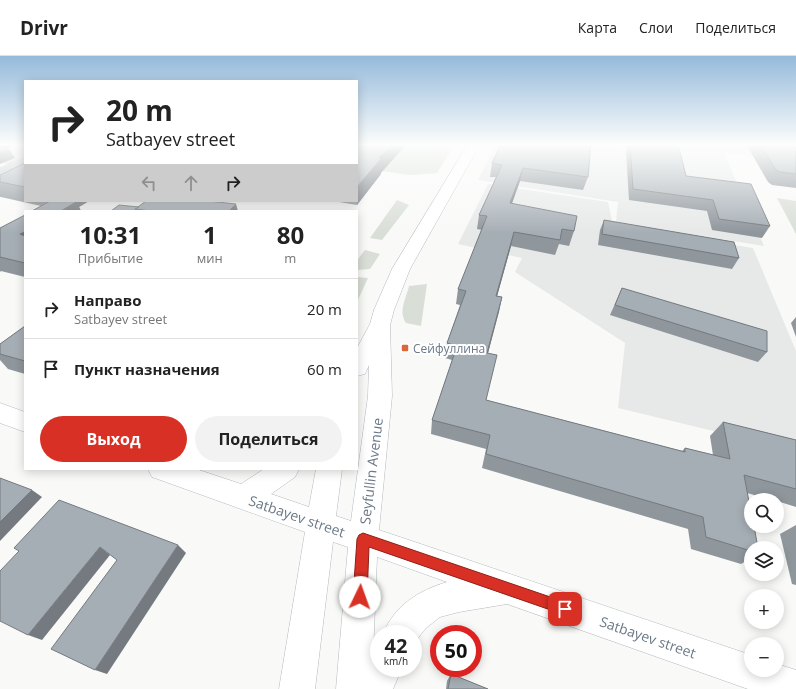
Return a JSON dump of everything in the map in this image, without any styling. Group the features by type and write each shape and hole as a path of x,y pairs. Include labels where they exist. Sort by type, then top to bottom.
{"main road":[{"name":"Seyfullin Avenue","path":"358,366 380,325 384,310 401,270 456,174"},
{"name":"Seyfullin Avenue","path":"354,689 363,539 380,396 380,325"},
{"path":"0,413 24,422"},
{"name":"Satbayev street","path":"164,470 796,688"},
{"path":"243,498 285,470"},
{"path":"297,689 329,470"},
{"path":"407,625 413,617 432,603 455,597 508,589"},
{"path":"374,689 380,677"}],"street":[{"path":"0,181 17,174"}],"shaded area":[{"path":"400,174 430,174 410,175"},
{"path":"481,174 733,174 764,246 616,222 618,202 478,180"},
{"path":"488,184 608,202 613,225 753,248 796,351 796,451 618,408 625,343 515,272 522,258 458,244"},
{"path":"777,198 796,201 796,234"},
{"path":"397,200 409,205 382,240 370,238"},
{"path":"365,250 380,254 370,269 358,270 358,259"},
{"path":"358,277 368,278 358,300"},
{"path":"427,284 421,326 406,323 403,309 409,286"}],"building":[{"path":"3,174 24,174 24,187 0,182 0,175"},
{"path":"358,174 369,174 358,186"},
{"path":"498,174 521,174 510,203 577,216 574,231 562,229 560,240 514,232 496,296 502,297 487,353 497,355 486,400 685,452 685,448 730,459 723,422 796,440 796,489 744,475 747,493 744,493 744,533 755,533 757,541 744,541 744,549 706,537 703,517 486,454 490,435 432,420 457,346 447,343 466,291 458,289 487,216 479,215"},
{"path":"563,174 588,174 588,177"},
{"path":"632,174 685,174 686,176 751,184 770,226 719,219 713,200 633,189"},
{"path":"48,202 76,202 63,210 34,210"},
{"path":"145,202 217,202 236,204 230,210 135,209"},
{"path":"119,205 139,207 136,210 112,210"},
{"path":"24,216 24,232 20,234 24,236 24,263 0,257 0,228"},
{"path":"604,220 734,242 739,258 602,234"},
{"path":"622,288 767,331 767,352 615,305"},
{"path":"24,327 24,361 0,354 0,344"},
{"path":"0,478 32,490 0,522"},
{"path":"59,500 178,545 95,670 51,649 117,560 100,547 28,635 0,621 0,571 19,551 14,548"},
{"path":"450,677 458,677 488,689 448,689"}],"place":[{"name":"Сейфуллина","path":"405,348"}],"route":[{"path":"360,597 363,539 565,609"}]}
